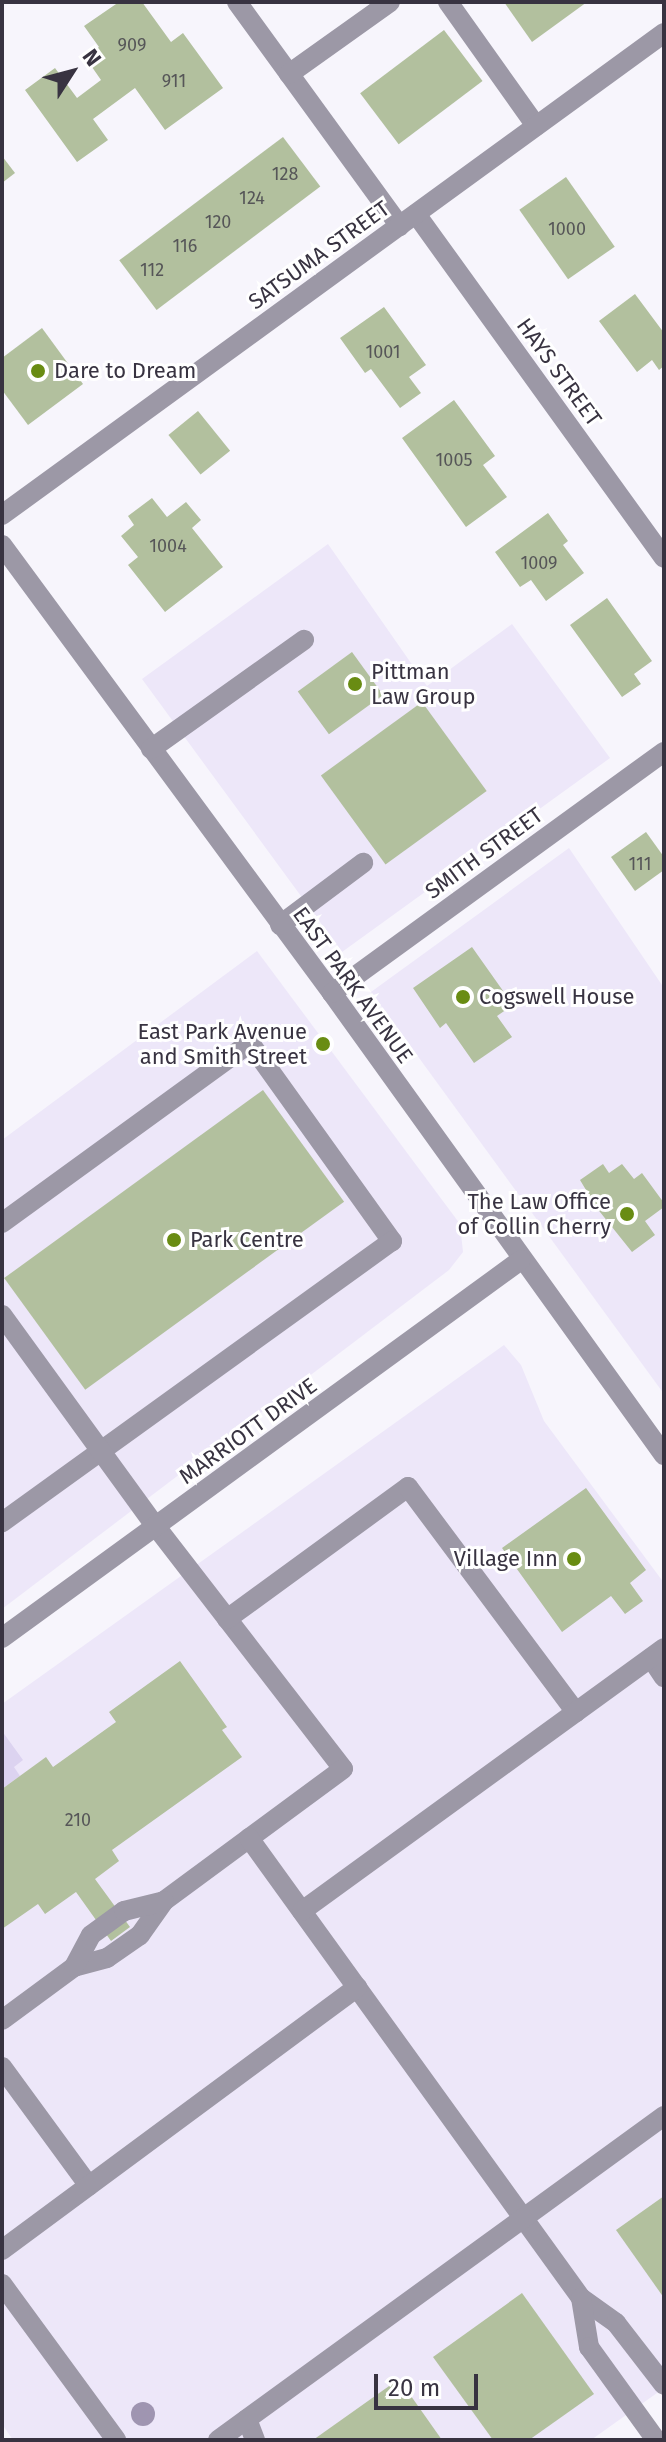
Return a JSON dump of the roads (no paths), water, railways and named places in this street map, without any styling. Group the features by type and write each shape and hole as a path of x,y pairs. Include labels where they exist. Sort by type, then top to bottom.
{"street":[{"name":"HAYS STREET","path":"237,2 289,74 408,220 664,558"},
{"path":"289,74 390,2"},
{"path":"448,2 536,126"},
{"name":"SATSUMA STREET","path":"2,515 664,33"},
{"name":"EAST PARK AVENUE","path":"2,545 332,993 664,1455"},
{"path":"151,749 304,640"},
{"name":"SMITH STREET","path":"332,993 664,752"},
{"path":"280,925 363,863"},
{"path":"2,1223 250,1043 392,1241 2,1522"},
{"name":"MARRIOTT DRIVE","path":"2,1638 521,1260"},
{"path":"2,1315 157,1528 343,1769 164,1901 140,1935 107,1958 74,1967 2,2020"},
{"path":"227,1619 408,1487 576,1712"},
{"path":"302,1911 657,1653 664,1677"},
{"path":"249,1838 581,2298 616,2323 664,2385"},
{"path":"74,1967 91,1935 124,1911 164,1901"},
{"path":"2,2250 357,1987"},
{"path":"2,2067 89,2186"},
{"path":"218,2440 664,2116"},
{"path":"2,2284 116,2440"},
{"path":"581,2298 589,2347 656,2440"},
{"path":"247,2419 255,2440"}],"place":[{"name":"Dare to Dream","path":"38,371"},
{"name":"Pittman Law Group","path":"355,684"},
{"name":"Cogswell House","path":"463,997"},
{"name":"East Park Avenue and Smith Street","path":"323,1044"},
{"name":"The Law Office of Collin Cherry","path":"627,1214"},
{"name":"Park Centre","path":"174,1240"},
{"name":"Village Inn","path":"574,1559"}]}
